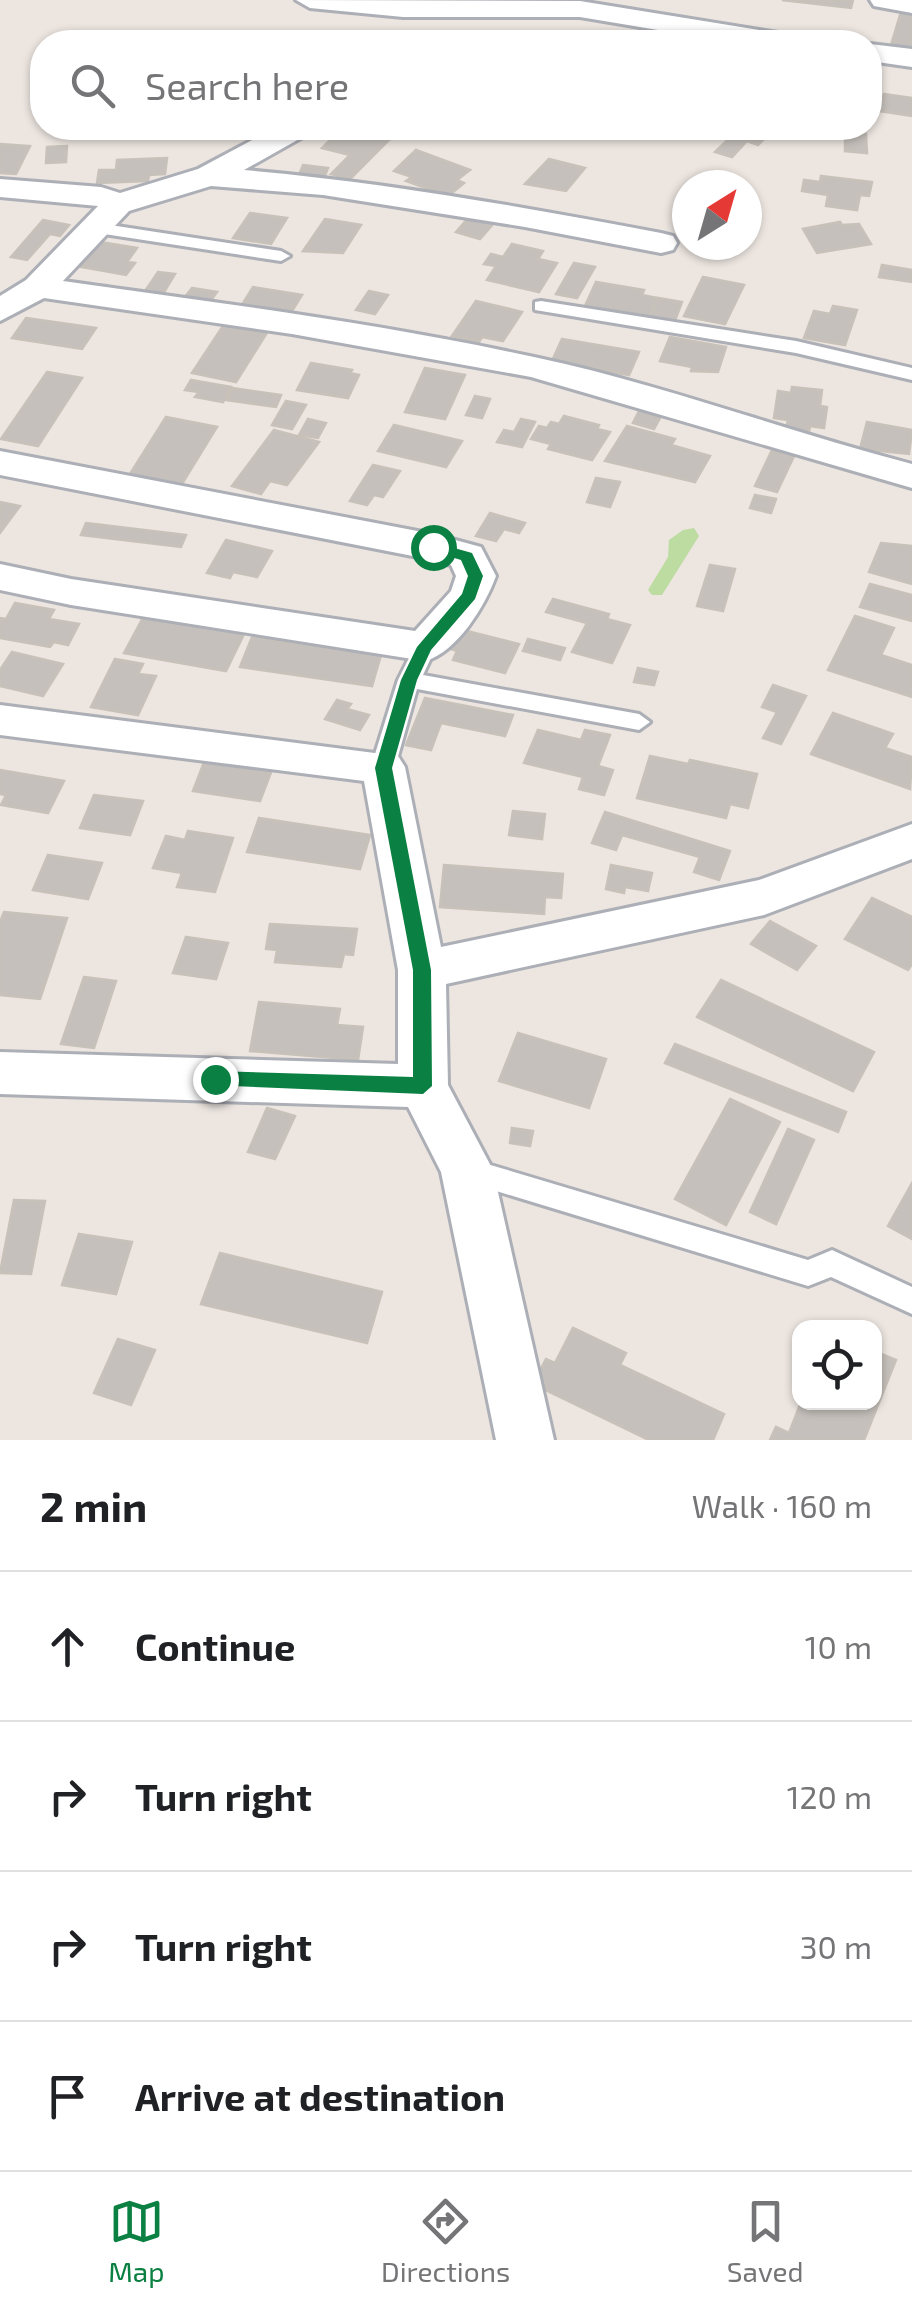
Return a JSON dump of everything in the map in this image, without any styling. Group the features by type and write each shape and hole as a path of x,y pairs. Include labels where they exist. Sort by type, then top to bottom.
{"street":[{"path":"310,0 403,9 580,9 706,30"},
{"path":"884,0 912,5"},
{"path":"403,9 422,30"},
{"path":"882,55 912,58"},
{"path":"0,311 38,287 108,216 208,176 275,140"},
{"path":"208,176 323,186 525,217 661,243"},
{"path":"0,188 101,196 108,216"},
{"path":"38,287 292,324 533,367 912,476"},
{"path":"0,462 467,556 476,576 469,596 417,664 0,576"},
{"path":"0,720 384,768 422,970 423,1086 466,1170 525,1440"},
{"path":"422,970 764,896 912,841"},
{"path":"0,1073 423,1086"}],"lane":[{"path":"108,216 281,256"},
{"path":"541,306 796,347 912,374"},
{"path":"384,768 417,664 639,722"},
{"path":"466,1170 808,1273 832,1262 912,1301"}],"green space":[{"path":"694,528 699,536 662,595 652,595 648,590 668,557 669,540"}],"building":[{"path":"782,0 853,0 851,8"},
{"path":"901,12 912,14 912,48 891,45"},
{"path":"884,94 912,98 912,116 882,111"},
{"path":"330,140 389,140 350,179 331,174 350,155 322,148"},
{"path":"728,140 763,140 758,145 747,141 732,157 715,152"},
{"path":"845,140 866,140 867,153 845,151"},
{"path":"0,144 30,146 16,174 0,173"},
{"path":"67,146 66,162 46,163 47,147"},
{"path":"416,150 470,170 457,180 464,183 448,196 406,181 412,177 394,171"},
{"path":"167,158 165,174 149,175 148,181 97,183 99,170 116,170 117,160"},
{"path":"549,159 585,168 566,191 525,184"},
{"path":"303,165 328,168 324,178 299,175"},
{"path":"821,176 872,182 869,196 860,195 857,210 826,206 828,195 802,191 804,180 820,182"},
{"path":"250,213 287,218 271,244 233,238"},
{"path":"470,216 494,223 480,239 456,232"},
{"path":"325,219 361,225 343,253 303,251"},
{"path":"43,220 69,225 60,236 50,234 27,260 11,257"},
{"path":"840,222 859,224 871,244 817,253 803,229"},
{"path":"100,242 137,248 127,262 135,263 126,275 81,267"},
{"path":"512,244 543,251 538,259 557,263 539,292 487,280 496,266 484,264 491,254 503,257"},
{"path":"574,263 595,267 577,298 556,294"},
{"path":"882,265 912,270 912,282 879,277"},
{"path":"158,272 175,274 163,294 145,291"},
{"path":"703,277 744,285 725,324 684,316"},
{"path":"596,282 644,290 642,295 657,298 649,317 585,306"},
{"path":"253,287 302,295 289,316 240,308"},
{"path":"192,288 217,292 209,303 184,298"},
{"path":"369,291 388,295 375,314 356,310"},
{"path":"658,298 682,302 674,323 650,319"},
{"path":"476,301 522,312 503,341 482,337 479,342 452,336"},
{"path":"833,306 857,310 845,345 804,338 814,311 830,314"},
{"path":"26,318 96,328 82,349 12,338"},
{"path":"227,320 270,328 236,382 192,373"},
{"path":"670,337 726,347 718,372 691,371 692,367 660,361"},
{"path":"562,339 639,352 629,375 552,361"},
{"path":"311,363 352,370 350,373 359,375 348,398 297,390"},
{"path":"425,368 465,375 445,419 405,412"},
{"path":"47,372 82,378 38,446 1,439"},
{"path":"191,380 231,387 223,402 195,397 199,392 185,390"},
{"path":"792,387 822,390 820,406 827,407 824,428 810,426 809,432 786,429 788,420 774,418 778,391 791,393"},
{"path":"232,388 281,395 276,407 226,400"},
{"path":"475,396 490,399 482,418 466,415"},
{"path":"286,401 306,405 292,429 272,425"},
{"path":"639,411 661,416 654,429 633,423"},
{"path":"564,416 610,432 592,460 548,449 551,444 531,439 539,426 559,424"},
{"path":"166,417 217,427 180,487 128,477"},
{"path":"308,419 326,423 318,438 299,435"},
{"path":"521,419 535,422 522,447 497,442 504,430 514,432"},
{"path":"867,422 912,430 909,454 860,449"},
{"path":"394,425 462,441 446,467 378,451"},
{"path":"627,426 675,439 671,445 710,456 695,482 605,461"},
{"path":"274,430 319,442 287,485 270,481 261,494 232,486"},
{"path":"772,450 794,456 777,492 755,486"},
{"path":"373,465 400,471 383,497 374,495 367,505 350,501"},
{"path":"596,478 620,482 610,507 587,502"},
{"path":"755,495 776,499 771,513 750,508"},
{"path":"0,502 20,506 0,533"},
{"path":"490,513 525,523 519,533 504,529 496,541 476,536"},
{"path":"86,523 186,535 181,547 81,535"},
{"path":"226,540 272,551 257,577 233,572 230,578 207,573"},
{"path":"881,543 912,546 912,584 869,572"},
{"path":"710,565 735,569 723,611 697,606"},
{"path":"870,584 912,595 912,621 860,607"},
{"path":"553,599 609,614 607,619 630,625 612,663 572,652 587,623 546,612"},
{"path":"15,603 54,610 49,619 79,624 68,645 54,642 50,647 0,638 0,618 6,619"},
{"path":"145,614 245,632 226,671 124,653"},
{"path":"855,616 894,628 881,655 912,665 912,697 828,670"},
{"path":"455,628 519,644 505,673 453,660 457,651 445,647"},
{"path":"252,637 381,655 372,686 240,667"},
{"path":"528,639 565,648 560,660 523,651"},
{"path":"12,652 63,664 43,696 0,686 0,670"},
{"path":"115,659 143,664 138,674 156,676 138,715 91,707"},
{"path":"638,668 658,672 654,685 634,682"},
{"path":"773,685 806,696 781,744 763,738 777,712 762,707"},
{"path":"425,698 513,715 505,736 441,723 431,750 406,745"},
{"path":"337,700 351,704 347,709 369,715 360,730 325,719"},
{"path":"833,713 893,734 885,748 912,757 910,789 811,754"},
{"path":"538,730 581,740 585,730 610,735 598,766 613,770 604,795 579,789 583,777 524,763"},
{"path":"650,756 757,774 748,808 730,804 726,818 637,798"},
{"path":"206,757 273,767 260,801 193,791"},
{"path":"0,770 64,781 48,813 1,805 6,795 0,794"},
{"path":"94,795 143,801 130,835 80,828"},
{"path":"513,811 545,814 542,839 509,835"},
{"path":"605,812 730,851 719,880 694,872 700,857 622,835 616,850 592,843"},
{"path":"259,818 370,835 360,869 247,852"},
{"path":"188,831 233,838 215,892 177,887 182,873 153,868 166,836 185,840"},
{"path":"48,855 102,863 88,899 33,890"},
{"path":"444,865 563,874 561,898 545,897 544,914 440,907"},
{"path":"611,865 652,873 648,891 625,887 624,893 606,889"},
{"path":"872,898 912,917 912,964 908,970 845,939"},
{"path":"4,912 67,918 40,999 0,995 0,922"},
{"path":"770,921 816,946 797,970 751,944"},
{"path":"270,924 357,929 353,955 344,954 341,967 275,962 277,950 266,949"},
{"path":"186,937 228,943 216,979 173,973"},
{"path":"84,977 116,981 94,1048 61,1044"},
{"path":"721,980 874,1052 853,1091 697,1017"},
{"path":"259,1002 340,1009 337,1025 363,1027 358,1060 250,1051"},
{"path":"518,1033 606,1059 589,1108 499,1081"},
{"path":"675,1044 846,1112 838,1132 665,1063"},
{"path":"730,1099 780,1122 726,1225 675,1199"},
{"path":"267,1108 295,1116 275,1159 248,1152"},
{"path":"512,1128 533,1131 530,1146 510,1143"},
{"path":"788,1129 814,1140 776,1224 750,1212"},
{"path":"912,1183 912,1239 888,1226"},
{"path":"14,1200 45,1201 31,1274 0,1273"},
{"path":"79,1234 132,1242 116,1294 62,1285"},
{"path":"220,1253 382,1292 367,1343 201,1304"},
{"path":"573,1328 626,1353 620,1365 724,1414 713,1440 649,1440 533,1384 546,1359 555,1363"},
{"path":"118,1339 155,1350 131,1405 94,1393"},
{"path":"882,1354 896,1360 882,1395"},
{"path":"798,1410 876,1410 864,1440 770,1440 776,1427 789,1433"}],"route":[{"path":"215,1079 423,1086 422,970 384,768 409,680 425,647 469,596 476,576 467,556 433,547"}]}
